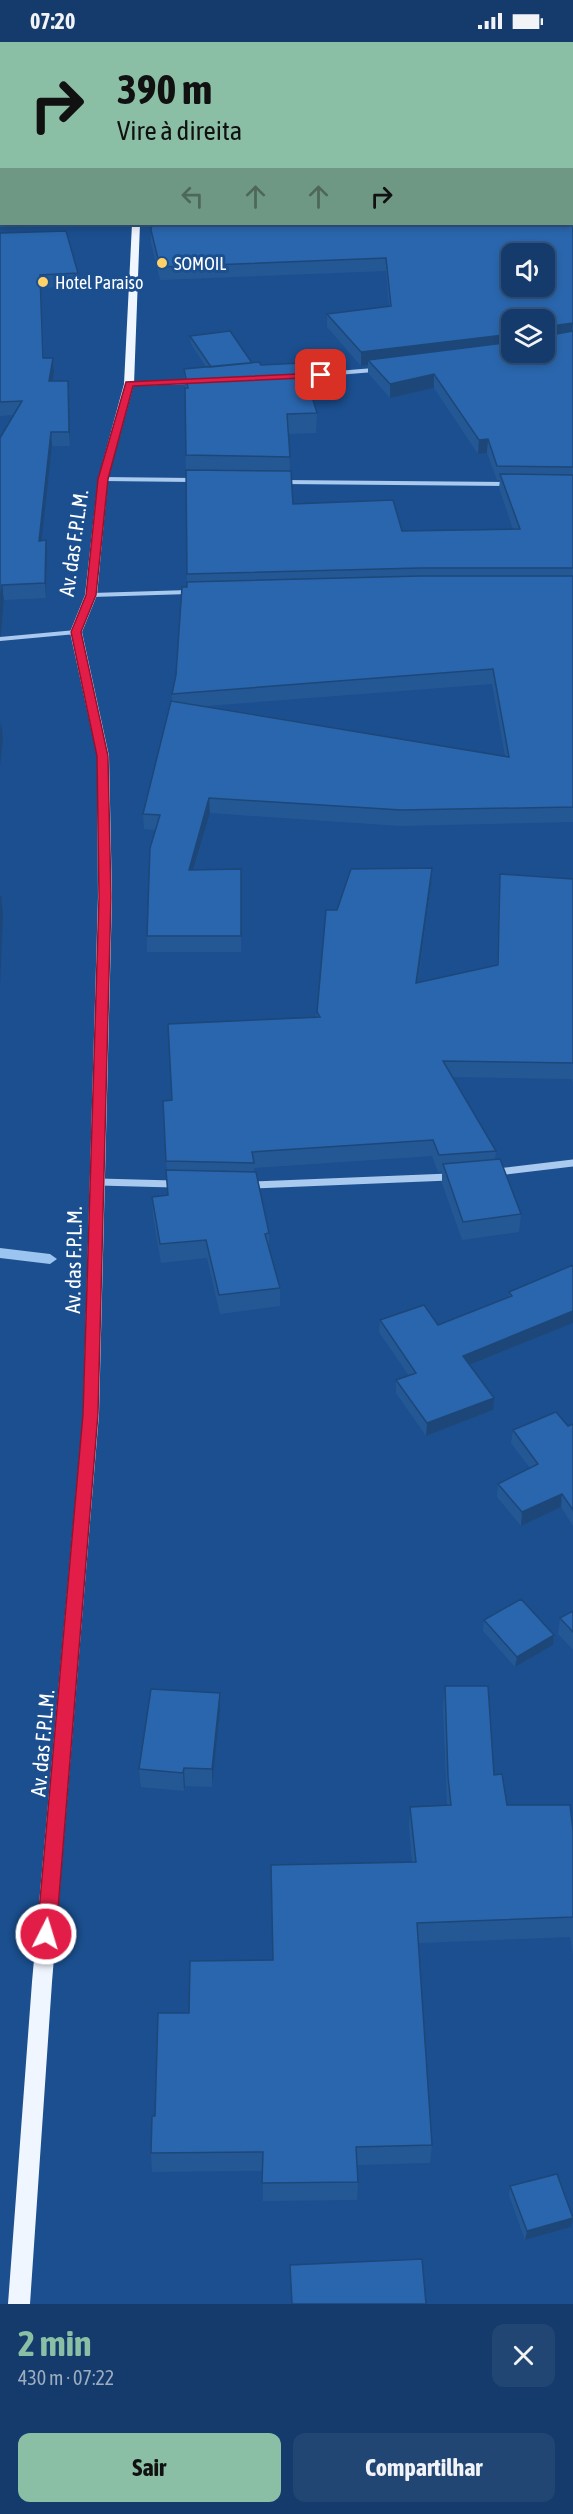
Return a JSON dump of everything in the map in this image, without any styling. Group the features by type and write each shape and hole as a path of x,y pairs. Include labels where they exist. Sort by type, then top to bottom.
{"main road":[{"name":"Av. das F.P.L.M.","path":"18,2304 42,1982 91,1414 95,1182 105,897 103,756 76,632 91,595 103,479 129,384 136,225"}],"street":[{"path":"298,376 385,369"},
{"path":"129,384 194,382"},
{"path":"103,479 194,480"},
{"path":"273,482 518,484"},
{"path":"91,595 196,592"},
{"path":"0,639 76,632"},
{"path":"490,1173 573,1163"},
{"path":"244,1185 455,1177"},
{"path":"95,1182 176,1184"}],"building":[{"path":"152,225 573,225 573,323 555,325 555,309 501,309 501,335 361,352 327,314 391,306 386,258 160,267"},
{"path":"66,231 78,273 40,275 43,358 53,358 49,381 68,381 69,432 51,432 39,541 46,540 45,583 2,585 0,619 0,438 22,401 0,402 0,233"},
{"path":"230,331 252,363 211,367 190,336"},
{"path":"573,331 573,467 497,466 488,439 479,440 434,374 390,384 368,360 501,343 501,363 555,363 555,334"},
{"path":"259,362 261,365 302,363 317,413 287,414 290,457 186,455 185,388 188,388 184,369"},
{"path":"186,470 291,471 293,504 393,500 402,531 520,529 500,474 573,475 573,568 420,568 187,574"},
{"path":"420,576 573,576 573,807 401,810 209,798 189,870 241,869 241,936 147,936 150,848 160,815 143,814 171,701 509,757 493,669 172,694 176,675 182,587 187,587 187,582"},
{"path":"432,868 416,983 498,965 500,874 573,879 573,1063 443,1061 496,1151 439,1155 433,1140 252,1152 254,1163 166,1161 163,1101 172,1100 168,1024 320,1017 317,1012 326,910 337,910 351,869"},
{"path":"500,1159 521,1214 463,1222 443,1164"},
{"path":"166,1170 256,1172 269,1233 265,1234 280,1288 219,1295 206,1240 160,1244 152,1197 168,1195"},
{"path":"573,1265 573,1311 463,1356 494,1398 427,1423 396,1380 416,1373 380,1320 424,1305 438,1325 512,1296 509,1292"},
{"path":"556,1412 568,1426 573,1424 573,1510 562,1494 522,1512 498,1484 538,1464 513,1430"},
{"path":"521,1599 554,1635 517,1657 484,1620"},
{"path":"573,1611 573,1632 560,1618"},
{"path":"445,1686 488,1686 494,1775 502,1774 507,1805 570,1805 573,1831 573,1917 417,1923 432,2145 356,2147 358,2182 262,2183 263,2152 151,2153 152,2116 155,2116 158,2013 189,2013 190,1961 273,1960 271,1865 416,1862 410,1807 451,1805"},
{"path":"151,1689 220,1693 212,1769 184,1768 183,1773 139,1769"},
{"path":"557,2174 573,2218 527,2231 510,2186"},
{"path":"422,2259 426,2304 292,2304 290,2265"}],"waterway":[{"path":"0,1253 50,1259"}],"place":[{"name":"SOMOIL","path":"162,263"},
{"name":"Hotel Paraiso","path":"43,282"}],"route":[{"path":"46,1934 91,1414 95,1182 105,897 103,756 76,632 91,595 103,479 129,384 321,375"}]}
